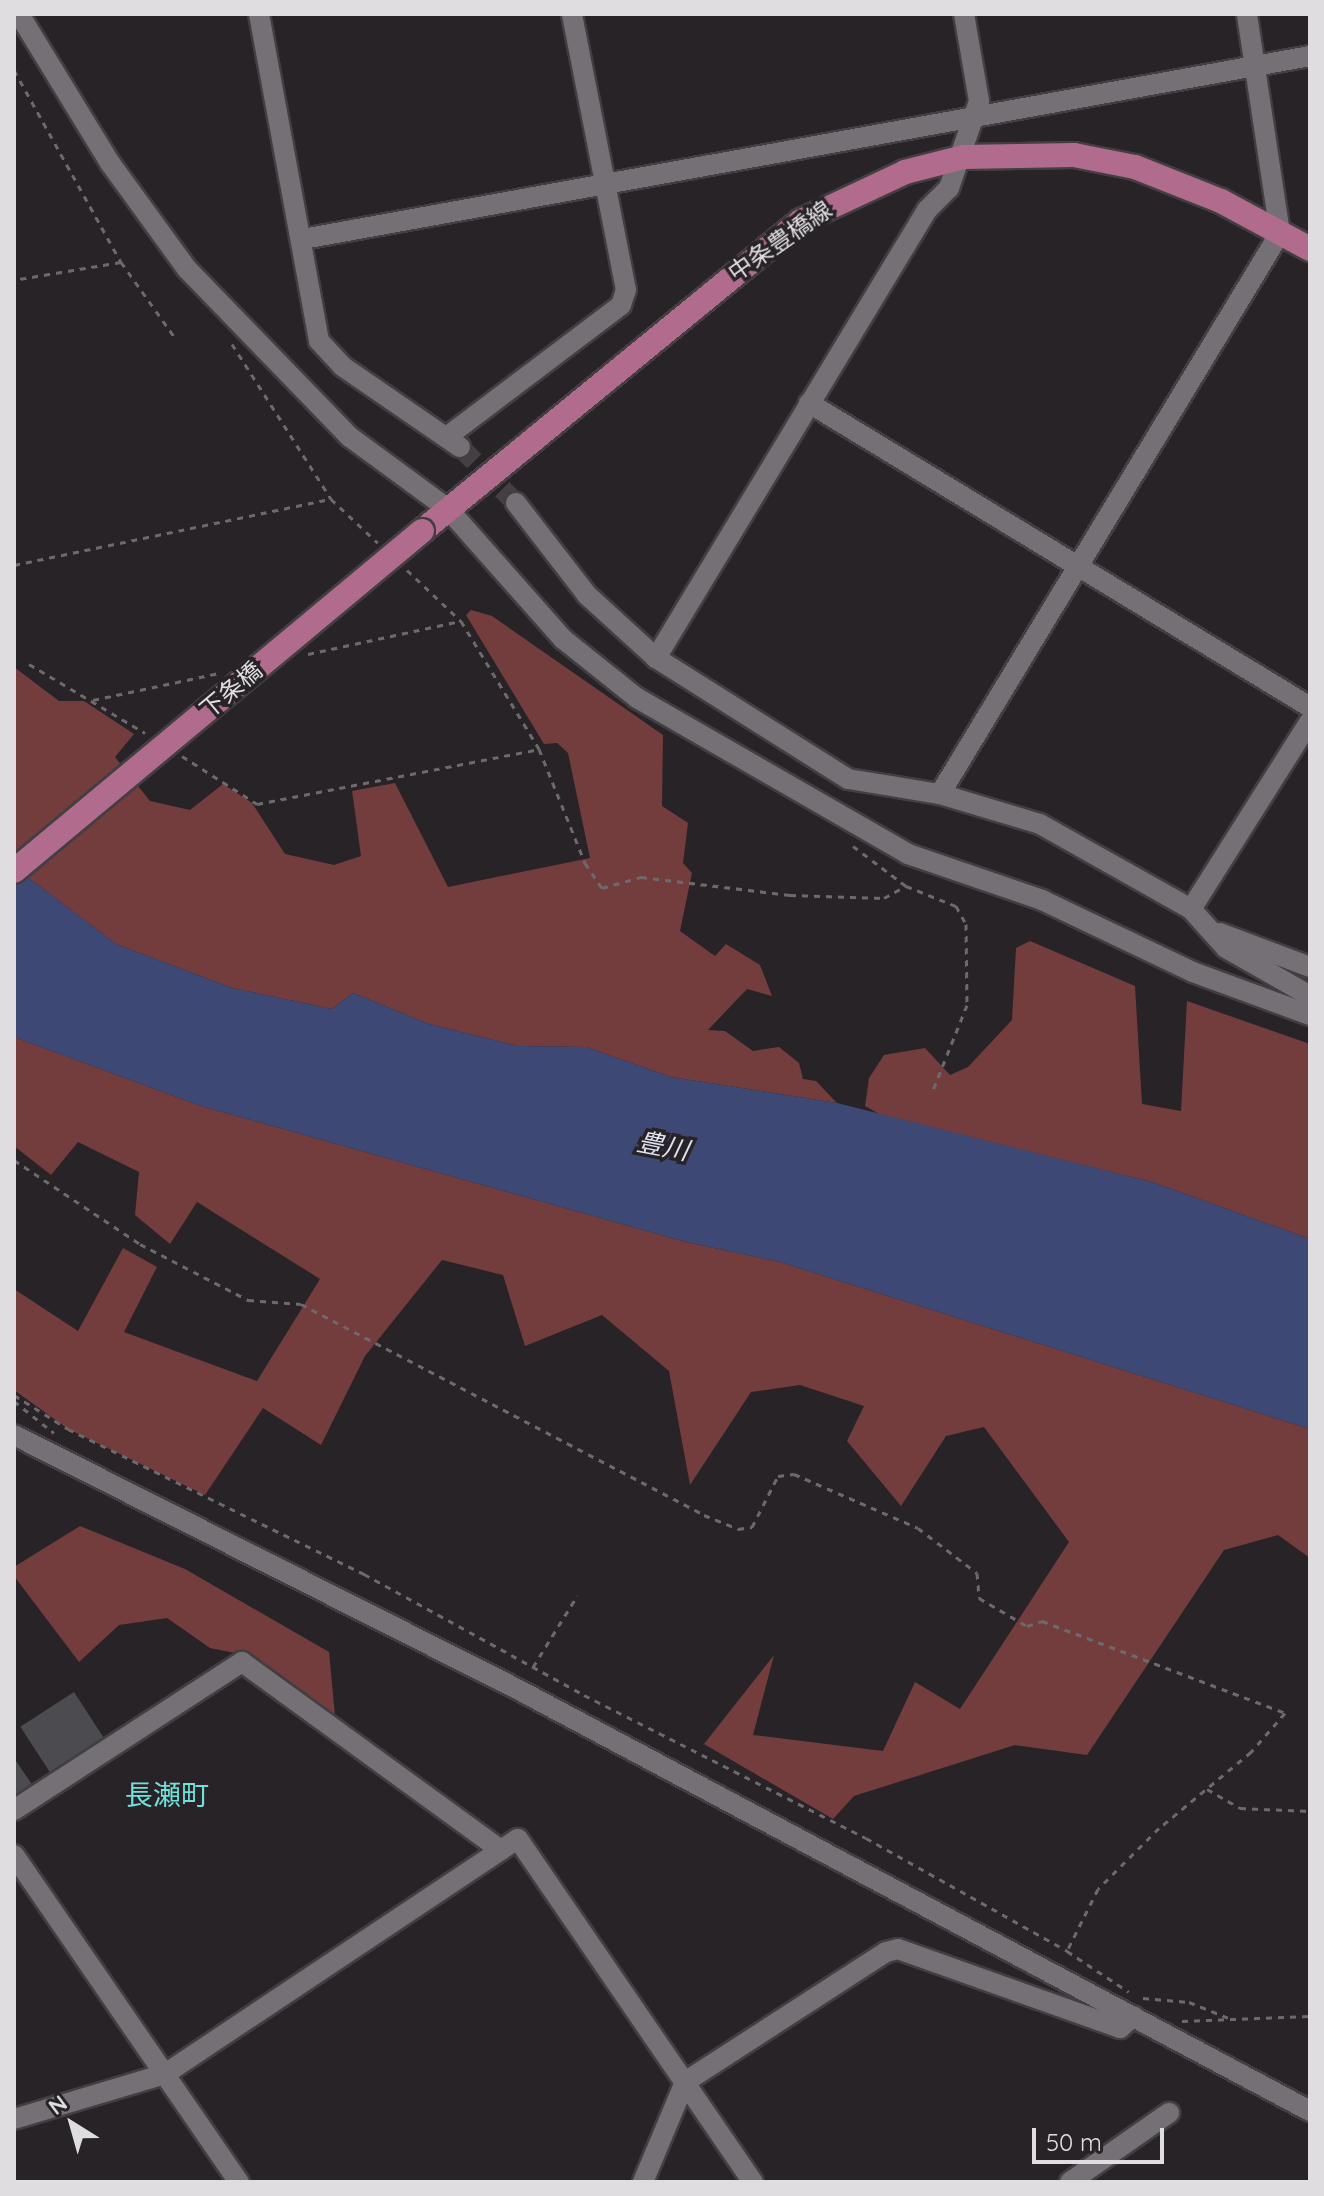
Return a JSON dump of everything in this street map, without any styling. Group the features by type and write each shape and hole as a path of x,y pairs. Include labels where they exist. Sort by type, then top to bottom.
{"main road":[{"name":"中条豊橋線","path":"448,509 801,221 905,172 964,157 1074,155 1135,167 1221,201 1310,249"},
{"name":"下条橋","path":"14,871 448,509"}],"street":[{"path":"19,14 110,163 187,269 350,437 448,509 563,639 637,698 908,854 1042,900 1193,972 1310,1015"},
{"path":"259,14 303,239 319,341 342,366 454,442 621,305 626,290 572,14"},
{"path":"656,658 927,210 949,188 964,157 979,101 964,14"},
{"path":"940,794 1280,233 1247,14"},
{"path":"303,239 1310,56"},
{"path":"809,403 1310,707"},
{"path":"516,503 587,595 656,658 848,779 940,794 1040,824 1191,909 1226,948 1310,996"},
{"path":"1191,909 1310,721"},
{"path":"1205,928 1310,967"},
{"path":"1193,972 1213,968 1310,985"},
{"path":"14,1435 521,1691 1310,2111"},
{"path":"14,1810 242,1662 501,1850"},
{"path":"14,2119 165,2074 518,1839 753,2182"},
{"path":"14,1855 239,2182"},
{"path":"643,2182 685,2082 898,1949 1120,2028 1140,2019"},
{"path":"1070,2182 1169,2113"}],"path":[{"path":"14,70 121,262 176,339"},
{"path":"14,280 121,262"},
{"path":"229,339 331,499 388,552"},
{"path":"14,565 331,499"},
{"path":"400,563 461,621 539,749 585,863 602,888 641,877 790,895 884,898 906,886"},
{"path":"29,664 156,740"},
{"path":"169,748 257,804 539,749"},
{"path":"845,840 906,886 956,906 966,924 967,1005 933,1090"},
{"path":"14,1160 140,1244 248,1300 301,1304 704,1515 738,1529 752,1527 778,1476 794,1474 918,1528 977,1573 979,1598 1027,1626 1042,1621 1285,1713 1251,1752 1159,1828 1098,1889 1067,1951"},
{"path":"14,1395 68,1429 364,1574 533,1667 866,1838 1067,1951 1137,1997 1189,2002 1231,2019"},
{"path":"533,1667 577,1596"},
{"path":"1207,1789 1240,1808 1310,1811"},
{"path":"1140,2019 1310,2016"}],"shaded area":[{"path":"471,610 492,616 663,735 662,806 688,823 683,863 692,873 680,931 715,956 726,944 760,965 772,996 747,989 708,1030 725,1031 753,1051 779,1047 799,1063 803,1079 816,1081 837,1103 671,1077 586,1047 518,1046 429,1024 353,993 332,1009 232,988 116,944 14,867 14,667 59,701 84,701 134,734 115,757 150,801 190,810 223,784 252,803 285,854 334,865 361,856 352,791 395,783 448,887 590,858 568,753 557,743 544,744 466,615"},
{"path":"1030,941 1135,986 1142,1104 1181,1111 1187,1001 1310,1044 1310,1239 1152,1182 881,1115 865,1106 869,1078 884,1055 925,1048 950,1075 968,1067 1012,1020 1016,948"},
{"path":"14,1037 201,1106 686,1242 780,1262 1310,1429 1310,1558 1278,1535 1224,1550 1087,1755 1015,1745 854,1796 833,1819 704,1744 774,1655 753,1735 883,1751 915,1682 960,1709 1069,1542 984,1427 946,1436 901,1506 847,1441 864,1406 800,1385 751,1392 690,1485 669,1371 602,1315 525,1346 503,1275 442,1260 365,1356 321,1445 263,1408 205,1495 68,1429 14,1390 14,1289 78,1331 123,1248 157,1267 124,1332 257,1381 320,1279 197,1202 170,1244 135,1215 139,1172 78,1142 51,1175 14,1146"},
{"path":"80,1526 185,1569 329,1652 335,1716 240,1654 210,1648 167,1618 119,1625 79,1662 14,1576 14,1567"}],"water":[{"name":"豊川","path":"14,867 116,944 232,988 332,1009 353,993 429,1024 518,1046 586,1047 671,1077 837,1103 1152,1182 1310,1239 1310,1429 780,1262 686,1242 201,1106 14,1037"}],"building":[{"path":"74,1692 106,1741 52,1776 20,1727"},
{"path":"14,1758 35,1789 14,1803"}],"tunnel":[{"path":"460,447 516,503"}],"district":[{"name":"長瀬町","path":"167,1795"}]}
